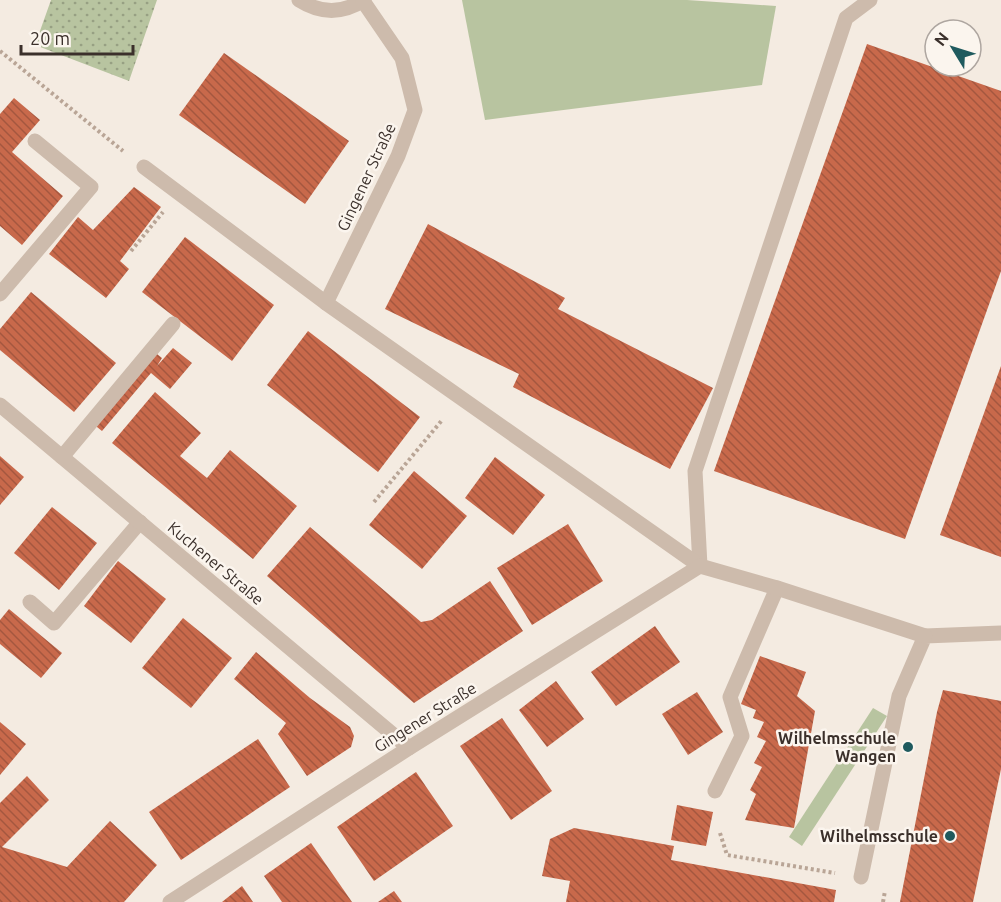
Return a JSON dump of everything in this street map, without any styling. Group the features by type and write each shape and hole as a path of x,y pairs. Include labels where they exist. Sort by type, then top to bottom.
{"street":[{"name":"Gingener Straße","path":"299,0 310,7 328,11 346,9 363,1 402,58 415,110 398,156 326,303"},
{"path":"700,566 695,471 846,18 870,0"},
{"path":"0,294 91,188 35,141"},
{"path":"144,167 326,303 700,566 777,588 925,636 1001,633"},
{"path":"62,457 173,324"},
{"name":"Kuchener Straße","path":"0,405 409,748"},
{"path":"30,602 54,623 140,522"},
{"name":"Gingener Straße","path":"170,902 409,748 700,566"},
{"path":"715,791 742,736 730,697 777,588"},
{"path":"861,877 899,696 925,636"}],"path":[{"path":"0,51 144,167"},
{"path":"131,251 178,193"},
{"path":"374,502 460,397"},
{"path":"720,833 728,855 861,877"}],"green space":[{"path":"51,0 157,0 129,81 35,45"},
{"path":"462,0 687,0 776,6 762,85 485,120"},
{"path":"873,708 887,716 802,846 789,837"}],"building":[{"path":"867,44 923,64 923,78 964,78 1001,91 1001,271 905,539 714,471"},
{"path":"224,53 349,141 305,204 179,115"},
{"path":"14,98 40,120 12,152 63,196 22,245 0,226 0,114"},
{"path":"134,187 161,207 120,261 129,269 106,298 49,254 78,217 93,230"},
{"path":"428,224 565,298 558,309 713,388 670,469 513,387 519,374 385,309"},
{"path":"185,237 274,305 232,361 142,292"},
{"path":"31,292 116,363 74,412 0,350 0,329"},
{"path":"308,331 420,417 378,472 267,385"},
{"path":"147,346 162,358 157,366 173,348 192,363 170,389 151,373 102,431 87,419"},
{"path":"1001,366 1001,557 940,535"},
{"path":"155,392 201,433 180,456 207,478 230,450 297,506 253,559 112,443"},
{"path":"0,456 24,477 0,505"},
{"path":"495,457 545,495 513,535 465,498"},
{"path":"414,471 467,516 422,569 369,525"},
{"path":"52,507 97,543 59,590 14,553"},
{"path":"568,524 603,581 532,625 497,568"},
{"path":"310,527 421,622 432,620 490,581 523,631 414,703 267,576"},
{"path":"118,561 166,599 131,643 84,606"},
{"path":"9,609 62,653 41,678 0,644 0,620"},
{"path":"183,618 232,658 191,708 142,668"},
{"path":"655,626 680,662 616,706 591,672"},
{"path":"256,652 310,698 350,727 354,736 351,747 307,776 278,734 286,723 234,679"},
{"path":"760,656 806,672 797,696 815,711 794,828 745,820 756,794 750,790 762,767 754,763 766,741 757,737 764,722 753,718 756,710 741,704"},
{"path":"556,681 584,719 547,747 519,710"},
{"name":"Wilhelmsschule","path":"943,690 1001,701 1001,769 973,902 900,902 937,712"},
{"path":"697,692 723,732 688,755 662,714"},
{"path":"502,718 552,791 511,820 460,746"},
{"path":"0,722 26,744 0,775"},
{"path":"258,739 290,787 181,860 149,812"},
{"path":"416,772 453,826 374,881 337,827"},
{"path":"27,776 49,800 2,847 67,867 110,821 157,865 124,902 0,902 0,803"},
{"path":"677,805 713,812 706,846 671,840"},
{"path":"574,828 674,846 671,860 836,890 834,902 566,902 570,881 542,876 550,839"},
{"path":"311,843 352,902 282,902 264,876"},
{"path":"242,886 253,902 222,902"},
{"path":"394,891 402,902 378,902"}],"place":[{"name":"Wilhelmsschule Wangen","path":"908,747"},
{"name":"Wilhelmsschule","path":"950,836"}]}
